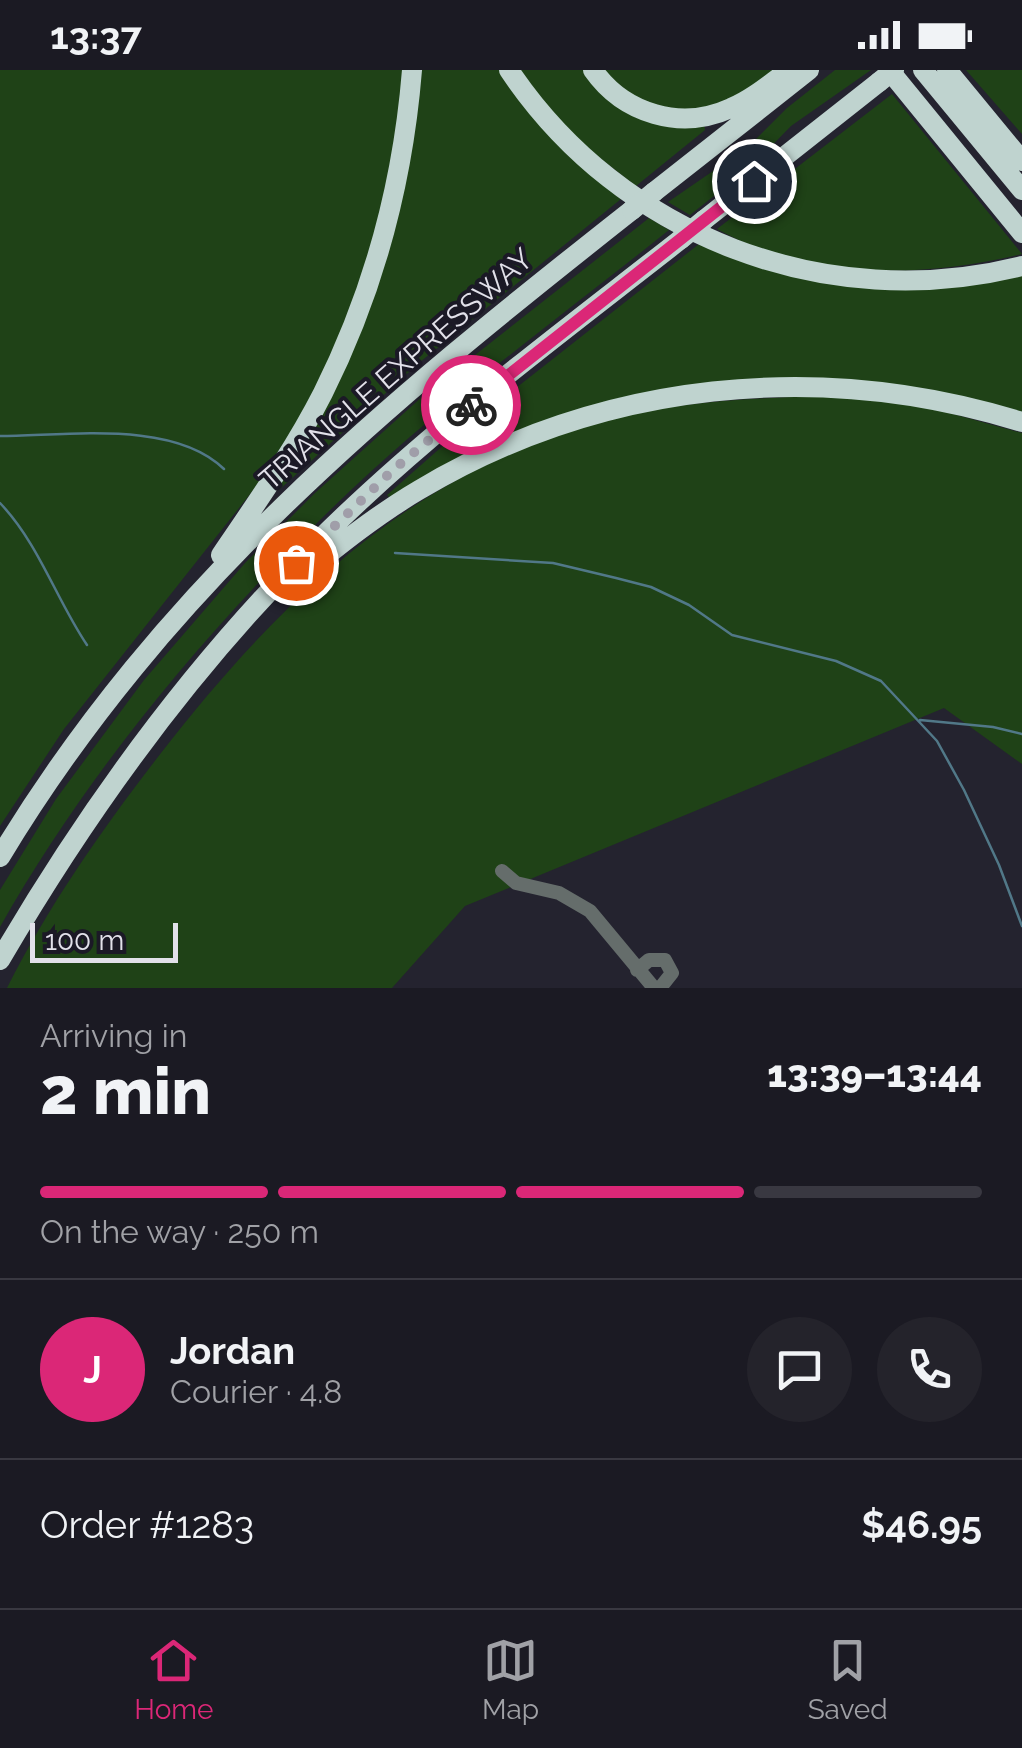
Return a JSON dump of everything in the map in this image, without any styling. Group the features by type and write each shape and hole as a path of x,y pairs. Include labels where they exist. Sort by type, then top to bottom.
{"highway":[{"path":"191,598 288,454 323,393 350,331 391,206 403,149 412,70"},
{"path":"509,70 552,126 611,180 655,212 731,249 784,266 868,280 952,278 1022,266"},
{"path":"593,70 614,94 636,107 660,116 685,118 732,108 789,70"},
{"name":"TRIANGLE EXPRESSWAY","path":"0,857 80,738 191,598 360,432 452,352 809,70"},
{"path":"924,70 1022,190"},
{"path":"947,70 1022,161"},
{"path":"0,960 114,785 178,701 316,543 393,470 887,74 1022,233"},
{"path":"971,99 985,107 1022,147"},
{"path":"246,620 372,520 437,480 531,434 615,408 701,391 822,386 924,397 1022,422"}],"lane":[{"path":"502,870 516,884 559,894 590,911 603,922 638,970 657,988 672,973 665,960 650,960 638,970"}],"green space":[{"path":"0,70 406,70 383,212 352,309 306,408 254,489 64,729 0,826"},
{"path":"418,70 499,70 554,140 621,199 420,362 279,490 274,487 339,373"},
{"path":"518,70 585,70 606,95 704,123 705,130 636,186 574,138"},
{"path":"600,70 777,70 740,97 691,112 644,105"},
{"path":"835,70 871,70 791,126 753,165 690,215 668,202 748,147 787,108"},
{"path":"966,70 1022,70 1022,134"},
{"path":"892,94 1022,254 945,268 866,270 790,258 717,229"},
{"path":"649,218 669,230 428,422 351,490 252,589 116,751 74,809 0,927 0,890 56,799 144,680 245,563 315,493 423,396"},
{"path":"699,244 780,272 858,287 937,287 1022,275 1022,417 969,401 670,390 392,500 387,495 446,443"},
{"path":"827,395 924,406 1022,433 1022,764 944,708 465,906 392,988 7,988 78,867 139,781 206,698 302,595 409,509 532,444 601,421 685,405"}],"waterway":[{"path":"0,436 86,433 148,437 202,453 224,469"},
{"path":"0,503 26,536 87,645"},
{"path":"395,553 553,563 651,587 689,605 732,635 836,661 881,681 937,741 999,865 1022,926"},
{"path":"920,720 1022,734"}],"way so far":[{"path":"296,563 393,470 471,405"}],"route":[{"path":"471,405 754,181"}]}
